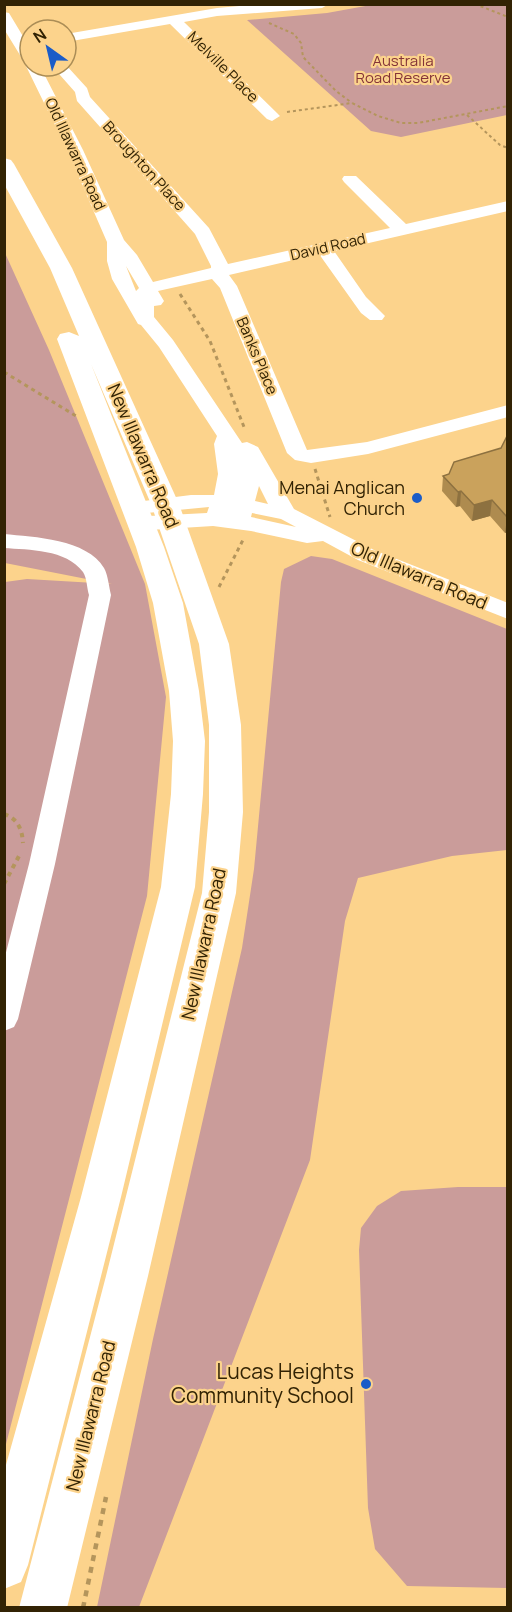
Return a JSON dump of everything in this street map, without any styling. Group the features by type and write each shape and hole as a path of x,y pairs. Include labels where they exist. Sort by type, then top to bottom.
{"highway":[{"name":"New Illawarra Road","path":"4,164 61,268 175,513 213,644 225,725 226,812 219,892 127,1276 43,1608"},
{"name":"New Illawarra Road","path":"4,206 48,288 108,435 175,513 168,603 184,691 189,741 187,794 178,887 104,1186 4,1565"}],"street":[{"path":"78,36 173,19 214,8 322,4"},
{"path":"4,16 18,34"},
{"name":"Melville Place","path":"173,19 270,114"},
{"name":"Old Illawarra Road","path":"39,78 75,150 116,242 131,259 161,313 166,344"},
{"name":"Broughton Place","path":"70,78 82,92 82,98 203,232 220,271"},
{"path":"350,179 402,230"},
{"name":"David Road","path":"148,288 507,206"},
{"name":"Old Illawarra Road","path":"116,242 116,261 121,279 132,302 144,320 166,344 243,460 249,488 242,514"},
{"path":"323,248 335,262 356,299 376,316"},
{"path":"116,261 125,268 135,282 148,288 141,296 147,310 144,320"},
{"name":"Banks Place","path":"220,271 220,277 228,286 282,415 291,443 297,453 311,457"},
{"path":"311,457 368,448 507,411"},
{"path":"175,513 227,490 229,470 223,451 225,431"},
{"name":"Old Illawarra Road","path":"225,431 251,451 286,514"},
{"name":"Old Illawarra Road","path":"175,513 286,514 330,528 366,555 507,612"},
{"name":"Old Illawarra Road","path":"242,514 294,535 330,528"},
{"path":"4,541 46,545 74,554 94,570 100,595 42,864 4,1019"}],"path":[{"path":"475,4 507,17"},
{"path":"265,21 289,30 299,37 304,47 303,57 336,91 352,103 378,116 401,123 418,123 507,106"},
{"path":"270,114 352,103"},
{"path":"467,115 500,145 507,148"},
{"path":"4,372 108,435"},
{"path":"311,457 330,528"},
{"path":"4,814 13,816 21,825 24,842 19,858 4,884"}],"green space":[{"name":"Australia Road Reserve","path":"371,5 507,5 507,115 401,137 371,131 247,20 327,13"},
{"path":"5,253 49,350 145,584 166,697 147,896 5,1448 5,582 27,579 112,584 5,563"},
{"path":"311,556 332,559 507,629 507,850 452,856 358,878 345,921 310,1160 139,1607 97,1607 153,1339 242,948 254,869 281,582 284,569"},
{"path":"458,1187 507,1187 507,1588 407,1586 375,1549 368,1508 359,1250 361,1228 377,1206 401,1191"}],"building":[{"path":"507,436 507,517 492,500 474,505 443,476 449,474 454,462 501,448"}],"place":[{"name":"Menai Anglican Church","path":"417,498"},
{"name":"Lucas Heights Community School","path":"366,1384"}]}
